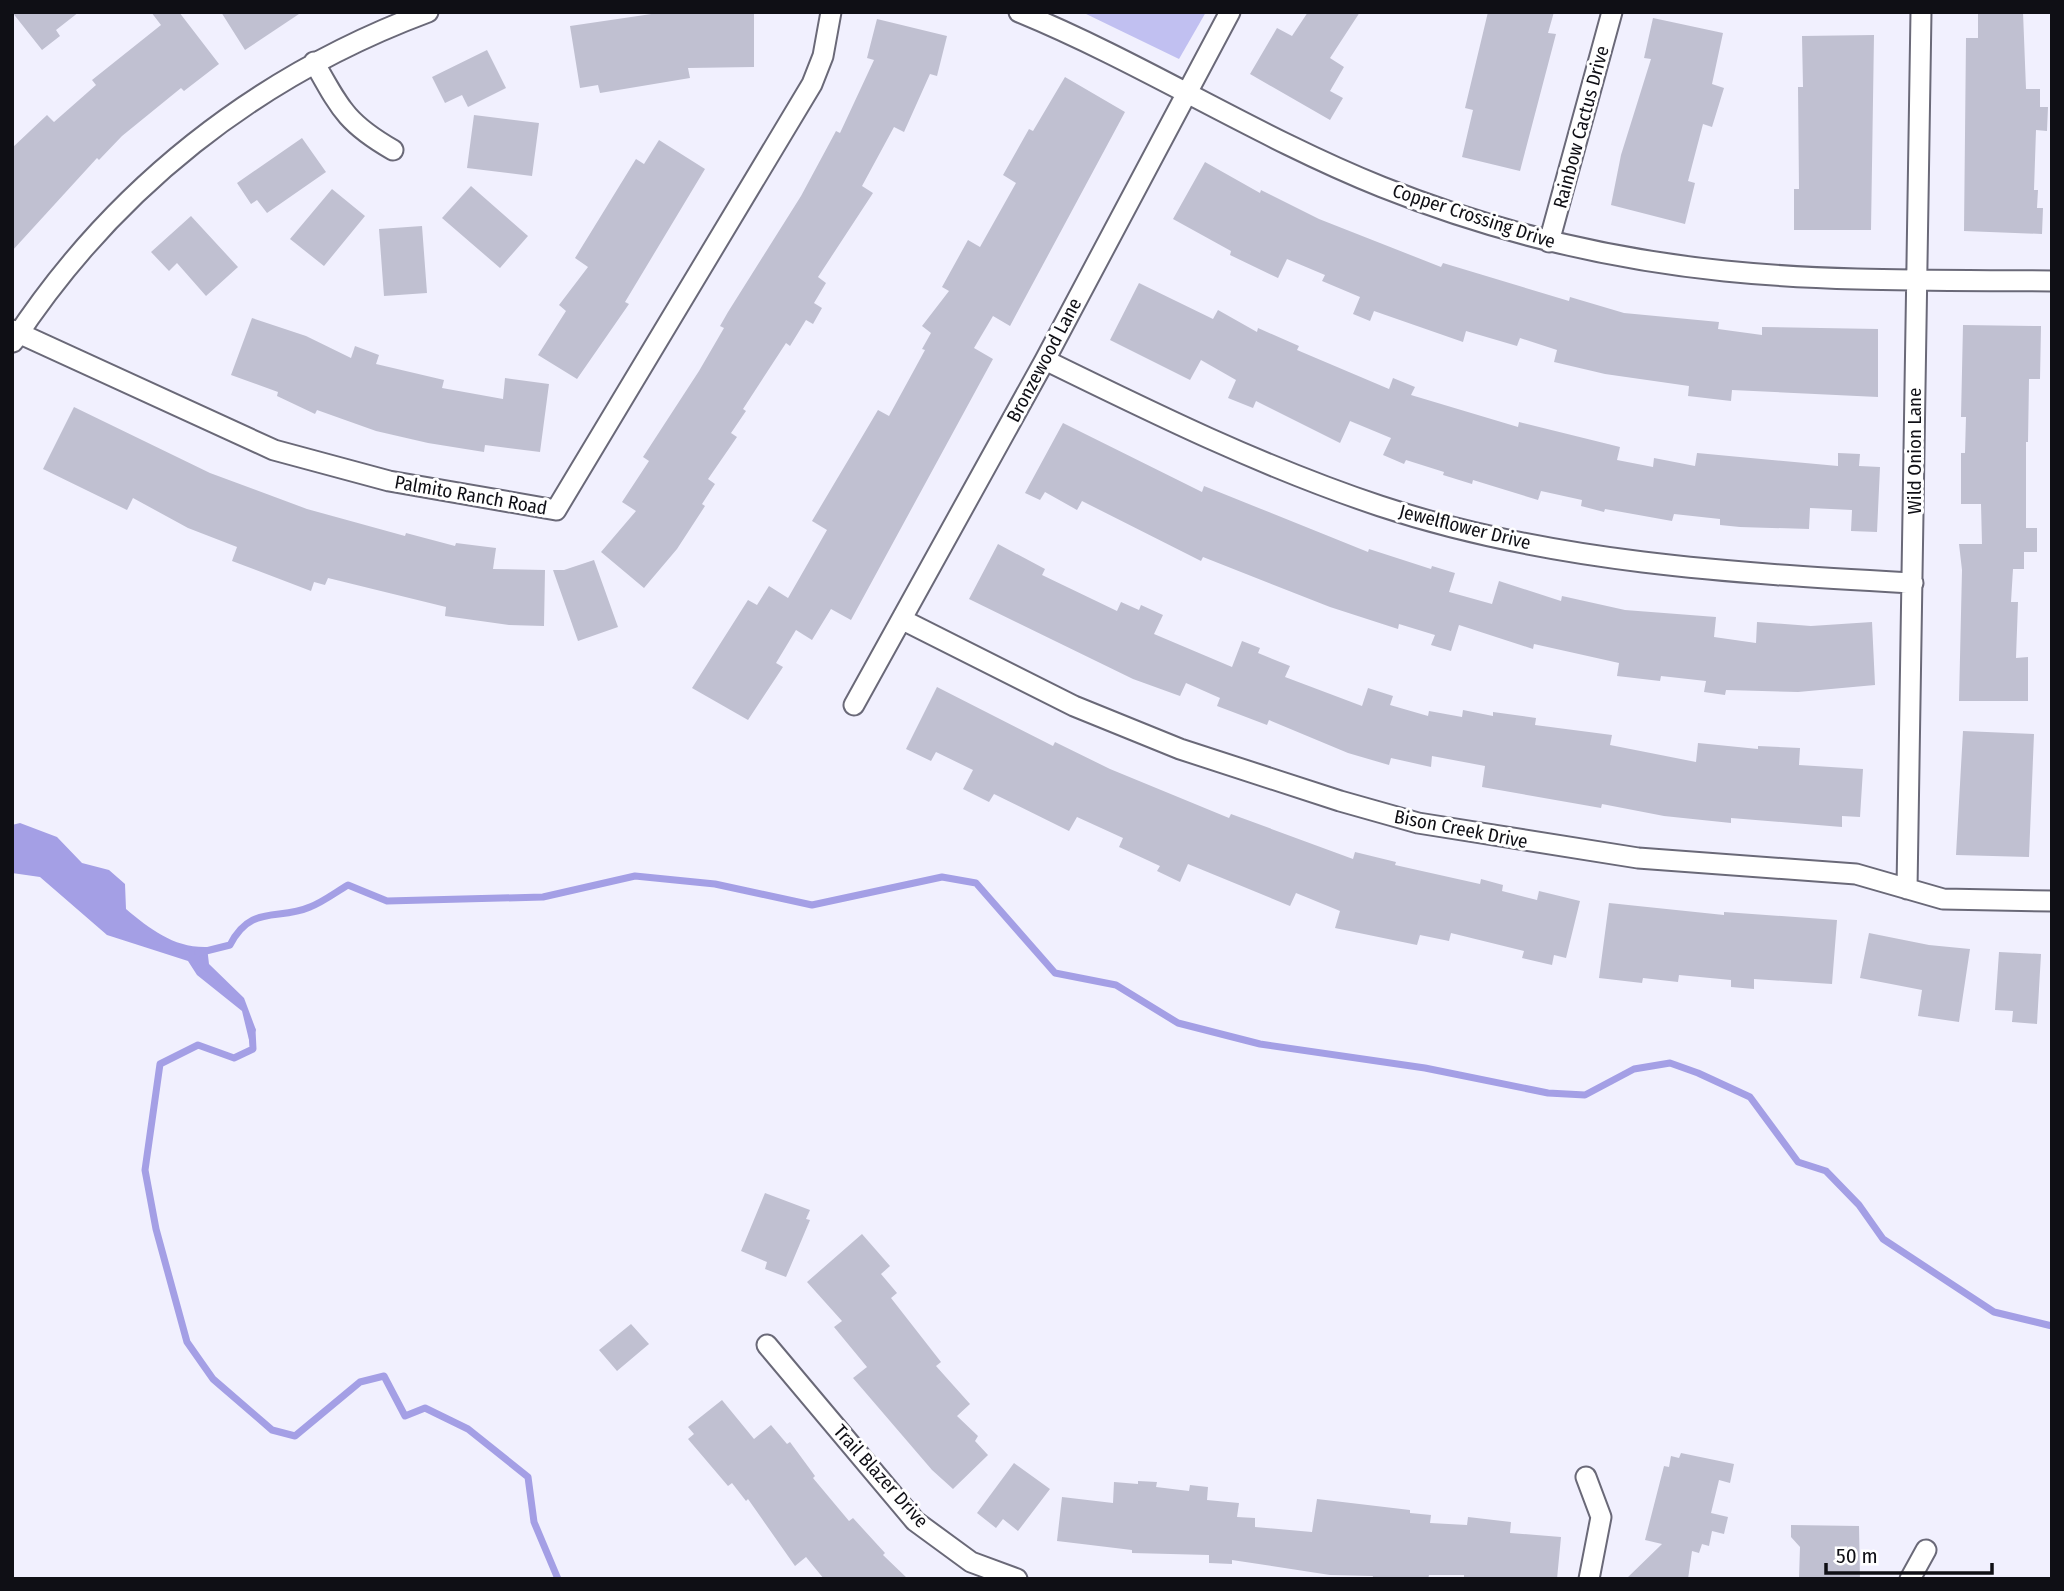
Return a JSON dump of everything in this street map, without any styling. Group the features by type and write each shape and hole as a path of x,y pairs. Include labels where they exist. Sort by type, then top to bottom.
{"street":[{"path":"14,335 125,202 200,136 273,85 314,62 428,12"},
{"name":"Palmito Ranch Road","path":"14,335 274,450 389,481 556,510 812,84 823,56 831,12"},
{"name":"Copper Crossing Drive","path":"1019,12 1382,187 1437,208 1549,242 1727,271 1916,279 2052,281"},
{"name":"Bronzewood Lane","path":"854,705 1045,360 1230,12"},
{"name":"Rainbow Cactus Drive","path":"1549,242 1612,12"},
{"name":"Wild Onion Lane","path":"1907,889 1921,12"},
{"path":"314,62 344,114 363,133 393,150"},
{"name":"Jewelflower Drive","path":"1045,360 1257,461 1382,506 1437,522 1553,547 1672,568 1913,583"},
{"name":"Bison Creek Drive","path":"903,620 1074,706 1180,749 1340,801 1419,823 1638,858 1856,874 1943,900 2052,901"},
{"name":"Trail Blazer Drive","path":"767,1345 915,1521 971,1562 1017,1579"},
{"path":"1586,1477 1601,1517 1589,1579"},
{"path":"1910,1579 1926,1550"}],"shaded area":[{"path":"1082,12 1206,12 1179,59"},
{"path":"20,823 57,837 82,863 109,870 125,884 126,909 153,930 173,941 207,947 209,964 244,998 256,1030 250,1044 242,1011 197,975 188,961 107,935 40,877 12,873 12,825"}],"building":[{"path":"12,12 79,12 56,30 60,36 42,50"},
{"path":"151,12 179,12 219,64 184,91 181,88 122,136 99,160 97,158 12,251 12,148 47,115 54,122 96,85 92,80 161,25"},
{"path":"221,12 302,12 245,50"},
{"path":"665,12 754,14 754,67 688,68 690,78 600,93 598,85 580,88 570,26"},
{"path":"1308,12 1360,12 1330,58 1344,67 1330,91 1343,98 1330,120 1250,74 1277,28 1292,36"},
{"path":"1488,12 1554,12 1548,33 1556,34 1520,171 1462,157 1473,110 1465,108"},
{"path":"1978,12 2023,12 2026,89 2040,89 2040,107 2048,107 2047,131 2036,130 2034,190 2038,190 2037,208 2043,208 2042,234 1964,231 1966,38 1978,38"},
{"path":"1653,18 1723,33 1712,84 1724,88 1712,127 1703,124 1688,181 1695,183 1685,224 1611,205 1621,155 1651,59 1644,58"},
{"path":"877,19 947,36 937,76 930,74 904,132 894,127 862,186 873,193 818,277 826,283 814,303 822,308 813,324 806,320 790,346 786,343 743,409 746,411 731,433 737,437 708,479 715,484 702,504 705,506 677,549 644,588 601,552 636,511 622,502 649,461 643,457 699,371 724,328 720,326 801,196 836,131 840,133 874,60 867,58"},
{"path":"1874,35 1871,230 1794,230 1794,189 1799,189 1798,87 1803,87 1802,36"},
{"path":"487,50 506,88 468,107 462,95 445,103 432,77"},
{"path":"1065,77 1125,112 1010,326 993,316 974,348 993,359 851,620 831,609 812,640 796,630 776,663 783,667 748,720 692,688 748,600 757,605 769,586 788,598 827,530 812,521 878,410 889,416 925,350 922,349 931,333 922,326 949,291 942,287 968,240 980,247 1016,183 1003,175 1029,129 1033,131"},
{"path":"474,115 539,123 532,176 467,168"},
{"path":"302,138 326,172 267,213 257,200 251,204 237,183"},
{"path":"659,140 705,169 625,302 629,304 577,379 538,355 566,311 559,305 588,267 575,258 636,159 644,164"},
{"path":"1205,162 1260,193 1261,190 1319,219 1441,267 1443,263 1569,301 1570,297 1624,313 1719,322 1718,329 1762,335 1762,327 1878,329 1878,397 1732,390 1731,401 1688,396 1689,386 1605,374 1554,362 1557,350 1520,338 1517,346 1466,331 1463,342 1374,311 1370,321 1353,314 1360,297 1322,281 1325,275 1287,259 1278,278 1230,255 1231,251 1173,219"},
{"path":"471,186 528,236 500,268 442,218"},
{"path":"332,189 365,216 324,266 290,239"},
{"path":"191,216 238,267 206,296 177,263 169,271 151,252"},
{"path":"422,226 427,293 384,296 379,229"},
{"path":"1139,283 1213,319 1218,310 1257,332 1258,328 1299,346 1297,350 1389,389 1393,378 1415,387 1411,395 1518,427 1519,422 1620,447 1617,460 1653,467 1654,458 1695,466 1697,453 1838,466 1838,453 1860,454 1859,466 1880,467 1877,532 1851,531 1852,510 1810,508 1809,529 1720,525 1720,519 1674,514 1672,521 1605,509 1604,512 1581,506 1582,500 1541,491 1538,500 1473,480 1472,484 1406,460 1404,464 1383,455 1391,438 1350,421 1340,443 1256,401 1253,408 1228,398 1236,380 1201,360 1190,380 1110,340"},
{"path":"252,318 306,336 351,358 355,346 379,355 376,364 444,380 442,388 503,399 505,378 549,384 540,452 485,445 484,452 376,431 317,410 315,414 277,396 278,392 231,375"},
{"path":"1963,325 2041,326 2040,379 2029,379 2026,442 2026,528 2037,528 2037,552 2024,552 2024,569 2013,569 2011,602 2018,602 2016,658 2028,657 2028,701 1959,701 1962,570 1959,544 1982,544 1981,504 1961,504 1961,453 1965,453 1966,417 1961,417"},
{"path":"74,407 210,473 307,509 405,536 406,533 455,546 456,543 496,548 493,569 545,570 544,626 509,625 445,616 446,607 328,578 325,585 314,582 311,591 232,561 237,547 188,528 133,498 127,510 43,469"},
{"path":"1063,423 1202,492 1204,486 1368,552 1369,549 1431,569 1432,566 1455,573 1449,592 1492,604 1499,581 1561,601 1562,596 1625,610 1716,617 1714,637 1756,643 1757,622 1811,626 1872,622 1875,685 1798,692 1726,690 1725,695 1704,692 1706,681 1661,676 1660,681 1617,676 1619,663 1534,644 1533,649 1459,625 1451,651 1431,645 1435,635 1399,624 1398,629 1330,607 1203,557 1201,561 1082,501 1077,510 1045,492 1040,500 1025,493"},
{"path":"998,544 1045,569 1042,575 1117,611 1121,602 1139,610 1141,605 1163,615 1154,634 1232,667 1242,641 1260,648 1258,653 1290,666 1285,677 1362,706 1368,688 1393,696 1390,705 1428,716 1429,711 1462,717 1463,710 1493,716 1493,712 1536,718 1535,725 1612,735 1610,745 1696,762 1698,743 1758,749 1758,746 1800,748 1799,765 1863,769 1860,817 1842,816 1842,827 1731,818 1731,823 1664,816 1482,787 1485,766 1432,756 1431,767 1391,758 1389,765 1348,753 1269,720 1267,725 1217,706 1220,698 1186,683 1180,696 1133,679 969,599"},
{"path":"594,560 618,627 578,641 553,570 564,570"},
{"path":"937,687 1053,746 1055,742 1110,769 1229,818 1231,814 1353,859 1355,852 1396,862 1395,865 1480,884 1481,879 1503,885 1502,891 1537,900 1539,891 1580,901 1566,958 1554,955 1552,965 1522,958 1524,951 1451,933 1449,941 1420,935 1417,945 1335,928 1340,911 1296,893 1290,906 1188,864 1180,882 1157,871 1160,866 1119,847 1123,838 1077,817 1069,831 994,794 989,802 963,789 973,770 936,752 931,761 906,749"},
{"path":"1963,731 2034,734 2029,857 1956,855"},
{"path":"1609,903 1724,915 1724,912 1837,920 1832,984 1754,979 1754,989 1731,987 1731,980 1679,975 1678,982 1643,978 1642,983 1599,978"},
{"path":"1869,933 1929,945 1970,949 1959,1022 1918,1016 1922,990 1860,978"},
{"path":"1999,952 2041,954 2037,1024 2012,1022 2013,1011 1995,1010"},
{"path":"765,1193 810,1210 806,1219 810,1220 786,1277 765,1269 767,1262 741,1251"},
{"path":"862,1234 890,1266 881,1274 897,1293 891,1298 941,1362 936,1366 970,1404 957,1416 978,1436 975,1441 988,1455 953,1489 932,1470 853,1378 867,1367 834,1327 842,1321 807,1282"},
{"path":"631,1324 649,1344 617,1371 599,1350"},
{"path":"722,1400 754,1439 771,1425 787,1444 790,1442 815,1476 813,1478 849,1521 853,1518 885,1553 883,1555 908,1579 824,1579 806,1557 795,1566 748,1499 746,1501 732,1483 728,1486 688,1439 694,1434 688,1427"},
{"path":"1681,1453 1734,1464 1730,1483 1719,1480 1711,1513 1728,1517 1724,1534 1712,1531 1709,1546 1702,1544 1699,1553 1692,1551 1688,1579 1626,1579 1662,1544 1645,1540 1664,1466 1669,1467 1671,1456 1679,1458"},
{"path":"1014,1463 1050,1489 1018,1531 1003,1519 996,1528 977,1513"},
{"path":"1138,1481 1157,1482 1156,1487 1189,1491 1190,1485 1208,1487 1207,1500 1239,1503 1237,1517 1255,1518 1255,1527 1312,1532 1317,1499 1410,1510 1410,1513 1431,1515 1430,1523 1467,1525 1468,1517 1511,1522 1510,1533 1561,1537 1557,1579 1464,1579 1464,1575 1429,1575 1428,1579 1372,1579 1373,1576 1330,1575 1232,1560 1232,1564 1209,1563 1209,1555 1132,1553 1132,1550 1057,1541 1062,1497 1113,1503 1114,1482 1138,1484"},
{"path":"1791,1525 1859,1526 1860,1579 1799,1579 1800,1547 1791,1537"}],"waterway":[{"path":"198,953 230,945 238,932 256,919 310,907 348,885 387,901 543,897 635,876 715,884 812,905 942,877 976,883 1055,973 1116,985 1178,1023 1260,1044 1425,1068 1548,1093 1585,1095 1634,1069 1670,1063 1698,1073 1750,1097 1798,1162 1826,1171 1859,1205 1883,1239 1994,1312 2052,1326"},
{"path":"252,1030 253,1049 234,1058 198,1045 160,1064 145,1170 156,1229 187,1342 213,1379 272,1430 295,1436 360,1382 384,1376 405,1416 425,1408 468,1429 528,1477 534,1522 558,1579"}]}
